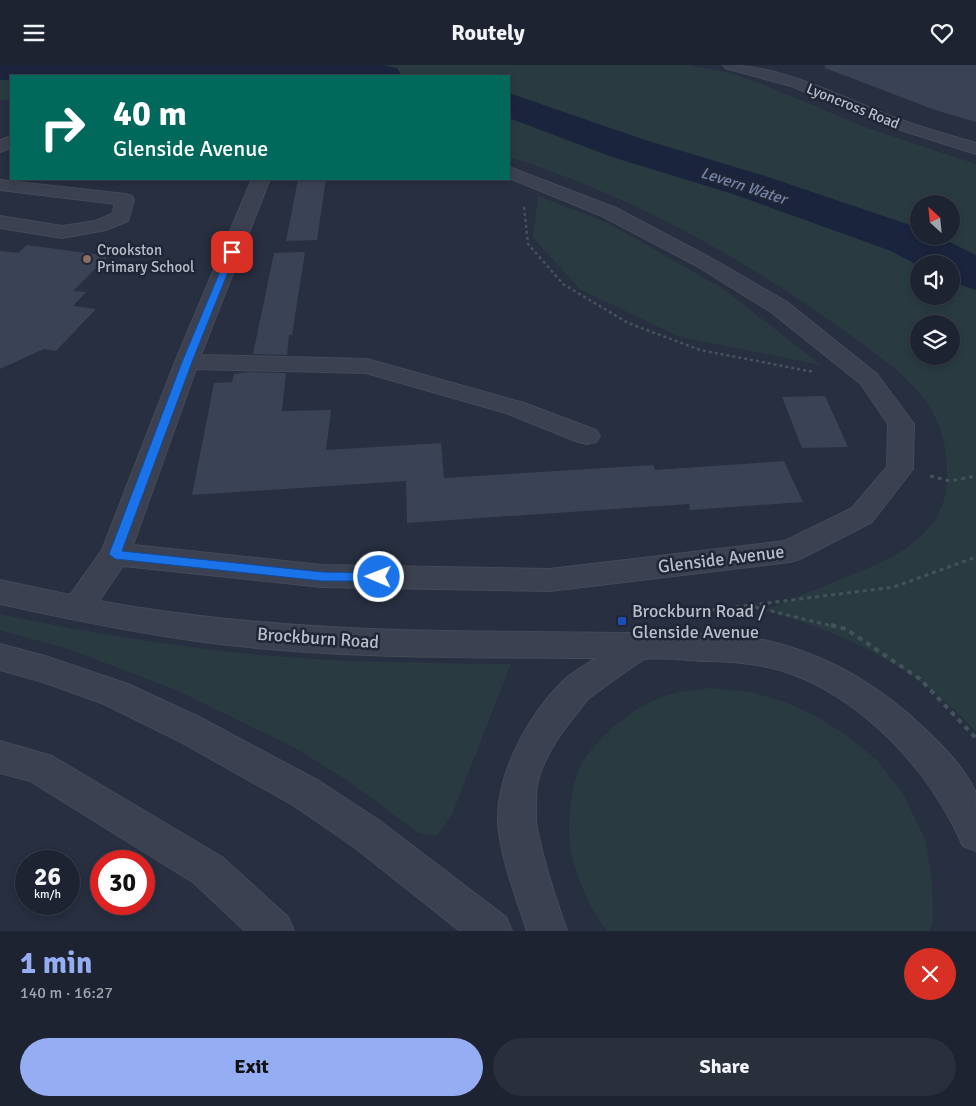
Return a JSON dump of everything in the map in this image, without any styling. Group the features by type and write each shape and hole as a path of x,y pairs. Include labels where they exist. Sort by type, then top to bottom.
{"street":[{"name":"Lyoncross Road","path":"781,65 792,67 893,108 976,136"},
{"name":"Lyoncross Road","path":"737,66 796,83 890,122 976,149"},
{"path":"510,172 609,211 702,261 779,307 869,379 901,424 900,469"},
{"path":"77,609 115,554 187,362 261,180"},
{"path":"0,185 125,200 122,217 99,226 62,232 0,222"},
{"path":"187,362 367,366 515,408 587,436"},
{"name":"Glenside Avenue","path":"115,554 322,577 550,580 790,551 862,515 900,469"},
{"name":"Brockburn Road","path":"0,592 77,609 205,630 368,642 640,645 751,651 790,660 820,672 845,686 883,712 914,741 948,781 972,821 976,833"},
{"path":"547,931 525,865 517,821 520,781 535,747 552,718 577,689 640,645"},
{"path":"0,657 44,669 116,694 189,729 306,793 367,834 492,931"},
{"path":"0,757 38,767 208,870 274,931"}],"path":[{"path":"532,180 524,203 528,244 563,284 628,323 700,350 795,370 869,379"},
{"path":"900,469 950,481 976,475"},
{"path":"703,611 894,587 976,557"},
{"path":"752,606 846,629 920,679 976,738"}],"shaded area":[{"path":"0,65 689,65 726,72 762,84 867,128 976,164 976,732 929,688 880,656 853,642 765,610 867,569 891,557 913,543 933,523 944,499 947,465 944,441 939,426 924,399 890,365 864,345 762,275 722,251 639,208 597,189 510,157 510,75 10,75 10,101 0,100"},
{"path":"538,196 608,223 722,288 821,365 680,337 581,290 533,238"},
{"path":"0,614 136,639 239,653 362,661 511,664 453,812 437,836 418,833 351,783 295,748 176,690 71,650 0,630"},
{"path":"709,688 751,692 785,702 816,716 849,737 877,760 903,794 926,841 932,882 933,922 930,931 607,931 585,893 571,852 569,833 570,810 579,769 598,742 634,711 649,702 666,696 683,691"}],"building":[{"path":"825,65 976,65 976,122 935,110 825,68"},
{"path":"298,180 326,180 317,240 286,241"},
{"path":"27,245 108,256 73,291 86,292 73,306 96,309 56,351 44,349 0,369 0,251 18,253"},
{"path":"305,252 287,355 253,354 274,253"},
{"path":"249,372 286,373 282,411 331,410 326,450 441,443 444,478 653,465 655,470 784,461 803,502 690,510 689,504 407,523 406,481 192,495 214,383 232,382 234,374"},
{"path":"825,396 848,447 802,448 782,397"}],"waterway":[{"name":"Levern Water","path":"0,69 238,69 350,71 377,75"},
{"name":"Levern Water","path":"510,105 627,148 749,185 908,241 976,275"}],"place":[{"name":"Crookston Primary School","path":"87,259"},
{"name":"Brockburn Road / Glenside Avenue","path":"622,621"}],"route":[{"path":"232,252 187,362 115,554 322,577 379,577"}]}
